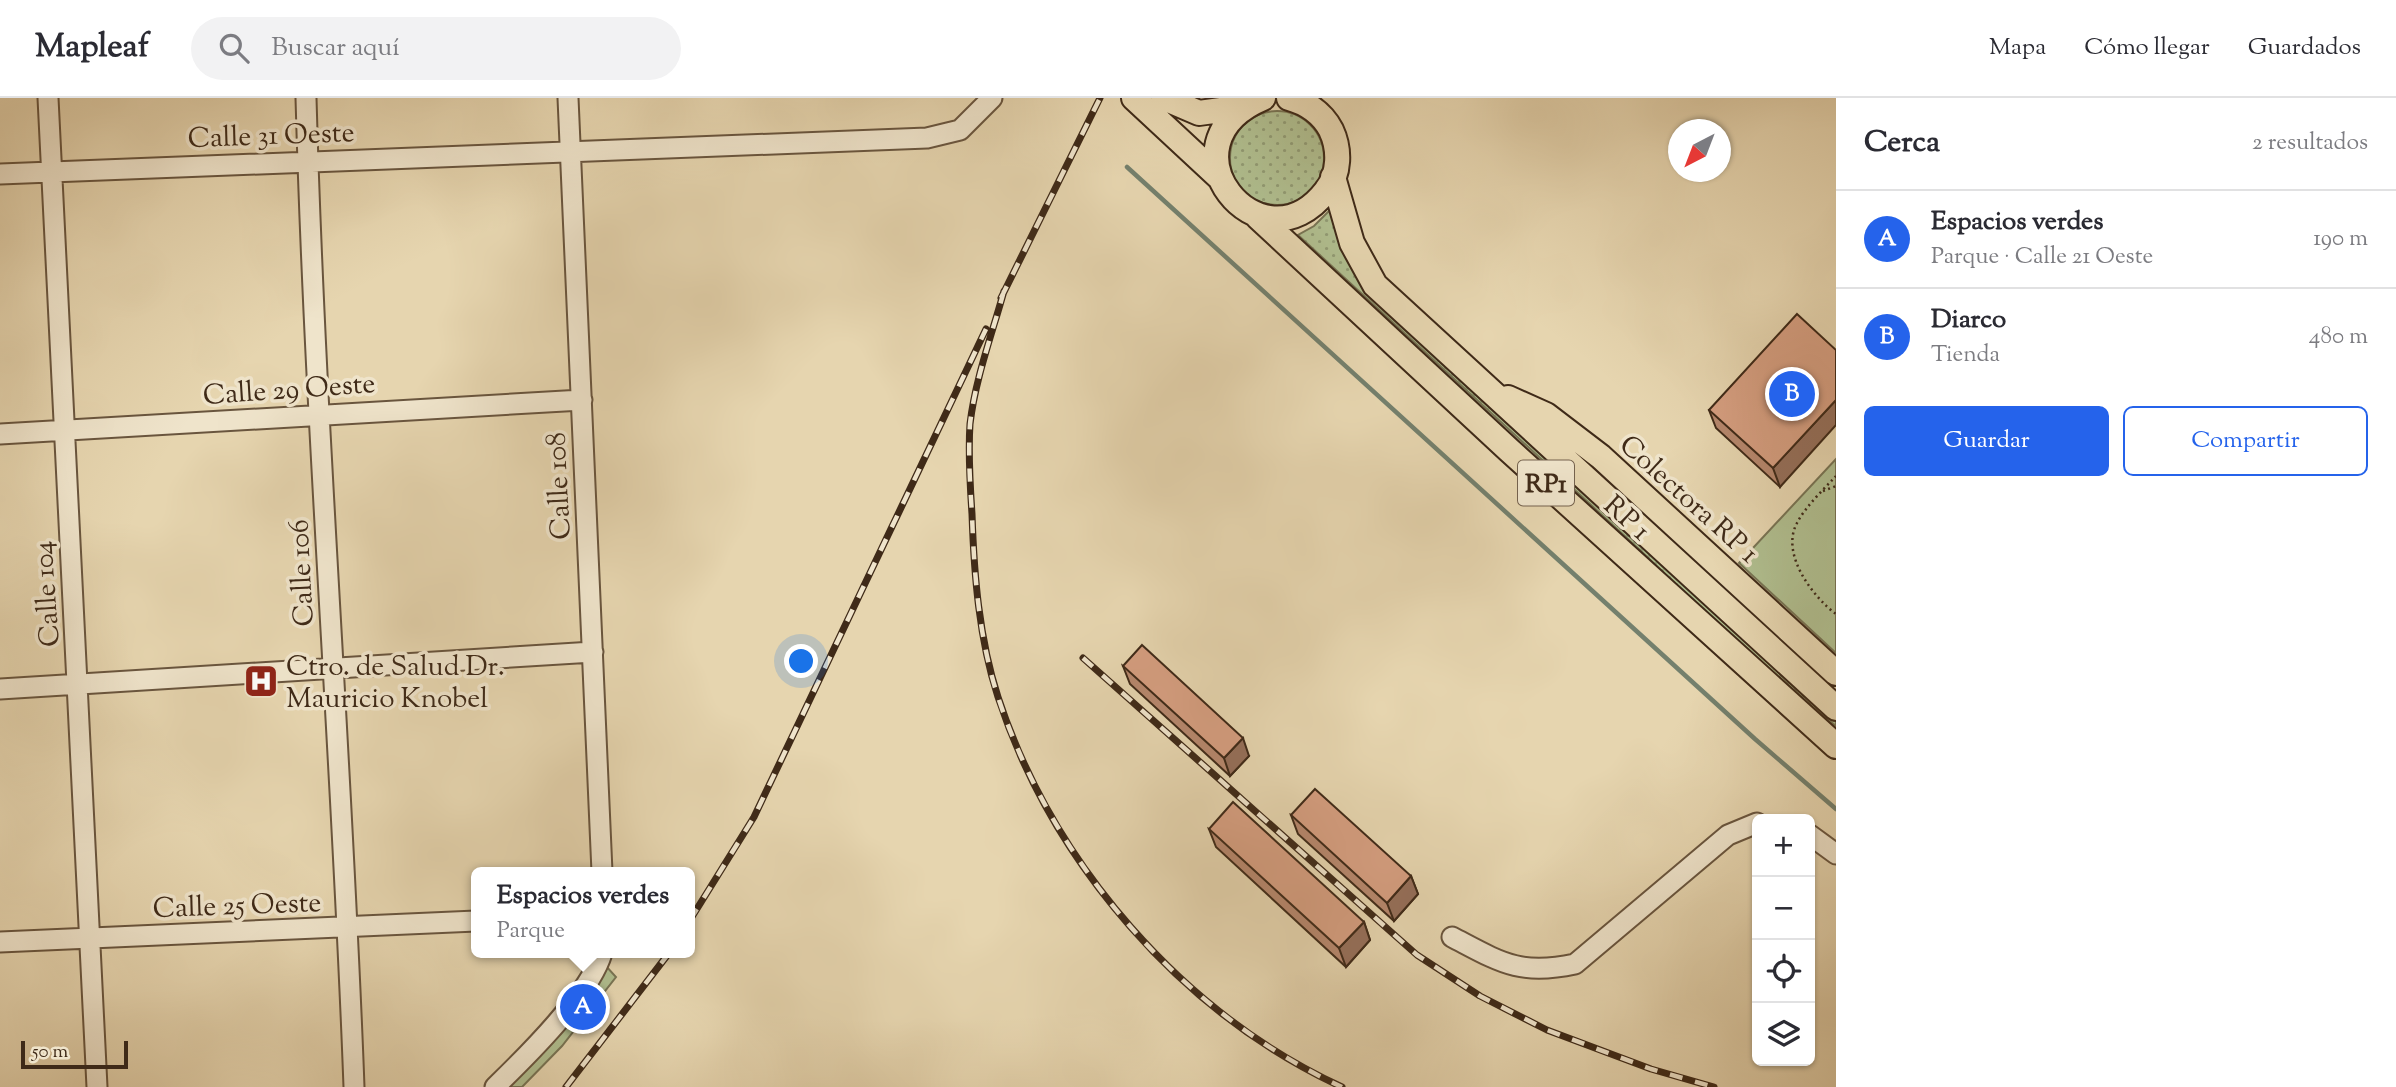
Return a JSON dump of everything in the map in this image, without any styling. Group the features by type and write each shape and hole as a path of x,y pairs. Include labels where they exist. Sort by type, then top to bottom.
{"main road":[{"name":"RP1","path":"1134,98 1219,177 1228,195 1258,217"},
{"path":"1164,98 1199,113 1253,102"},
{"name":"RP1","path":"1290,98 1315,106 1330,130 1337,149 1338,167 1334,177"},
{"path":"1219,177 1215,158 1218,138 1228,120 1253,102"},
{"path":"1258,217 1281,218 1301,213 1317,203 1334,177"},
{"name":"RP 1","path":"1334,177 1346,225 1366,273 1488,389 1836,708"},
{"name":"RP 1","path":"1258,217 1508,450 1836,746"},
{"name":"Colectora RP 1","path":"1488,389 1546,415 1601,457 1836,673"}],"street":[{"name":"Calle 104","path":"48,98 97,1087"},
{"name":"Calle 106","path":"306,98 318,414 348,928 354,1087"},
{"name":"Calle 108","path":"568,98 602,867"},
{"name":"Calle 31 Oeste","path":"0,174 927,138 960,130 992,98"},
{"name":"Calle 29 Oeste","path":"0,434 582,400"},
{"path":"0,689 593,652"},
{"path":"1452,937 1505,965 1545,970 1575,964 1728,835 1752,825"},
{"path":"1815,839 1836,854"},
{"name":"Calle 25 Oeste","path":"0,942 471,921"},
{"path":"495,1087 548,1032 594,973 600,958"}],"path":[{"path":"1836,476 1795,525 1794,551 1804,580 1822,604 1836,614"},
{"path":"1821,492 1836,486"}],"green space":[{"path":"1277,111 1295,114 1310,125 1321,140 1324,158 1321,176 1310,191 1295,202 1277,205 1259,202 1244,191 1233,176 1230,158 1233,140 1244,125 1259,114"},
{"path":"1330,210 1349,251 1836,713 1836,726 1770,675 1641,551 1298,235 1314,226"},
{"path":"1836,459 1836,653 1739,563"},
{"path":"605,965 616,977 562,1046 522,1087 501,1087"}],"building":[{"path":"1797,314 1836,350 1836,400 1773,468 1709,410"},
{"path":"1142,645 1243,738 1224,758 1123,666"},
{"path":"1315,789 1411,876 1387,903 1291,815"},
{"path":"1233,802 1364,922 1339,948 1209,829"}],"waterway":[{"path":"1127,167 1755,739 1836,809"}],"railway":[{"path":"1001,298 1100,98"},
{"path":"1004,291 972,407 970,469 974,560 986,652 998,697 1022,759 1052,818 1089,874 1131,927 1177,975 1228,1018 1284,1056 1342,1087"},
{"path":"695,912 754,817 986,329"},
{"path":"1083,658 1417,955 1480,996 1547,1030 1651,1069 1714,1087"},
{"path":"566,1087 665,958"}],"place":[{"name":"Diarco","path":"1792,394"},
{"name":"Ctro. de Salud Dr. Mauricio Knobel","path":"261,681"},
{"name":"Espacios verdes","path":"583,1007"}]}
